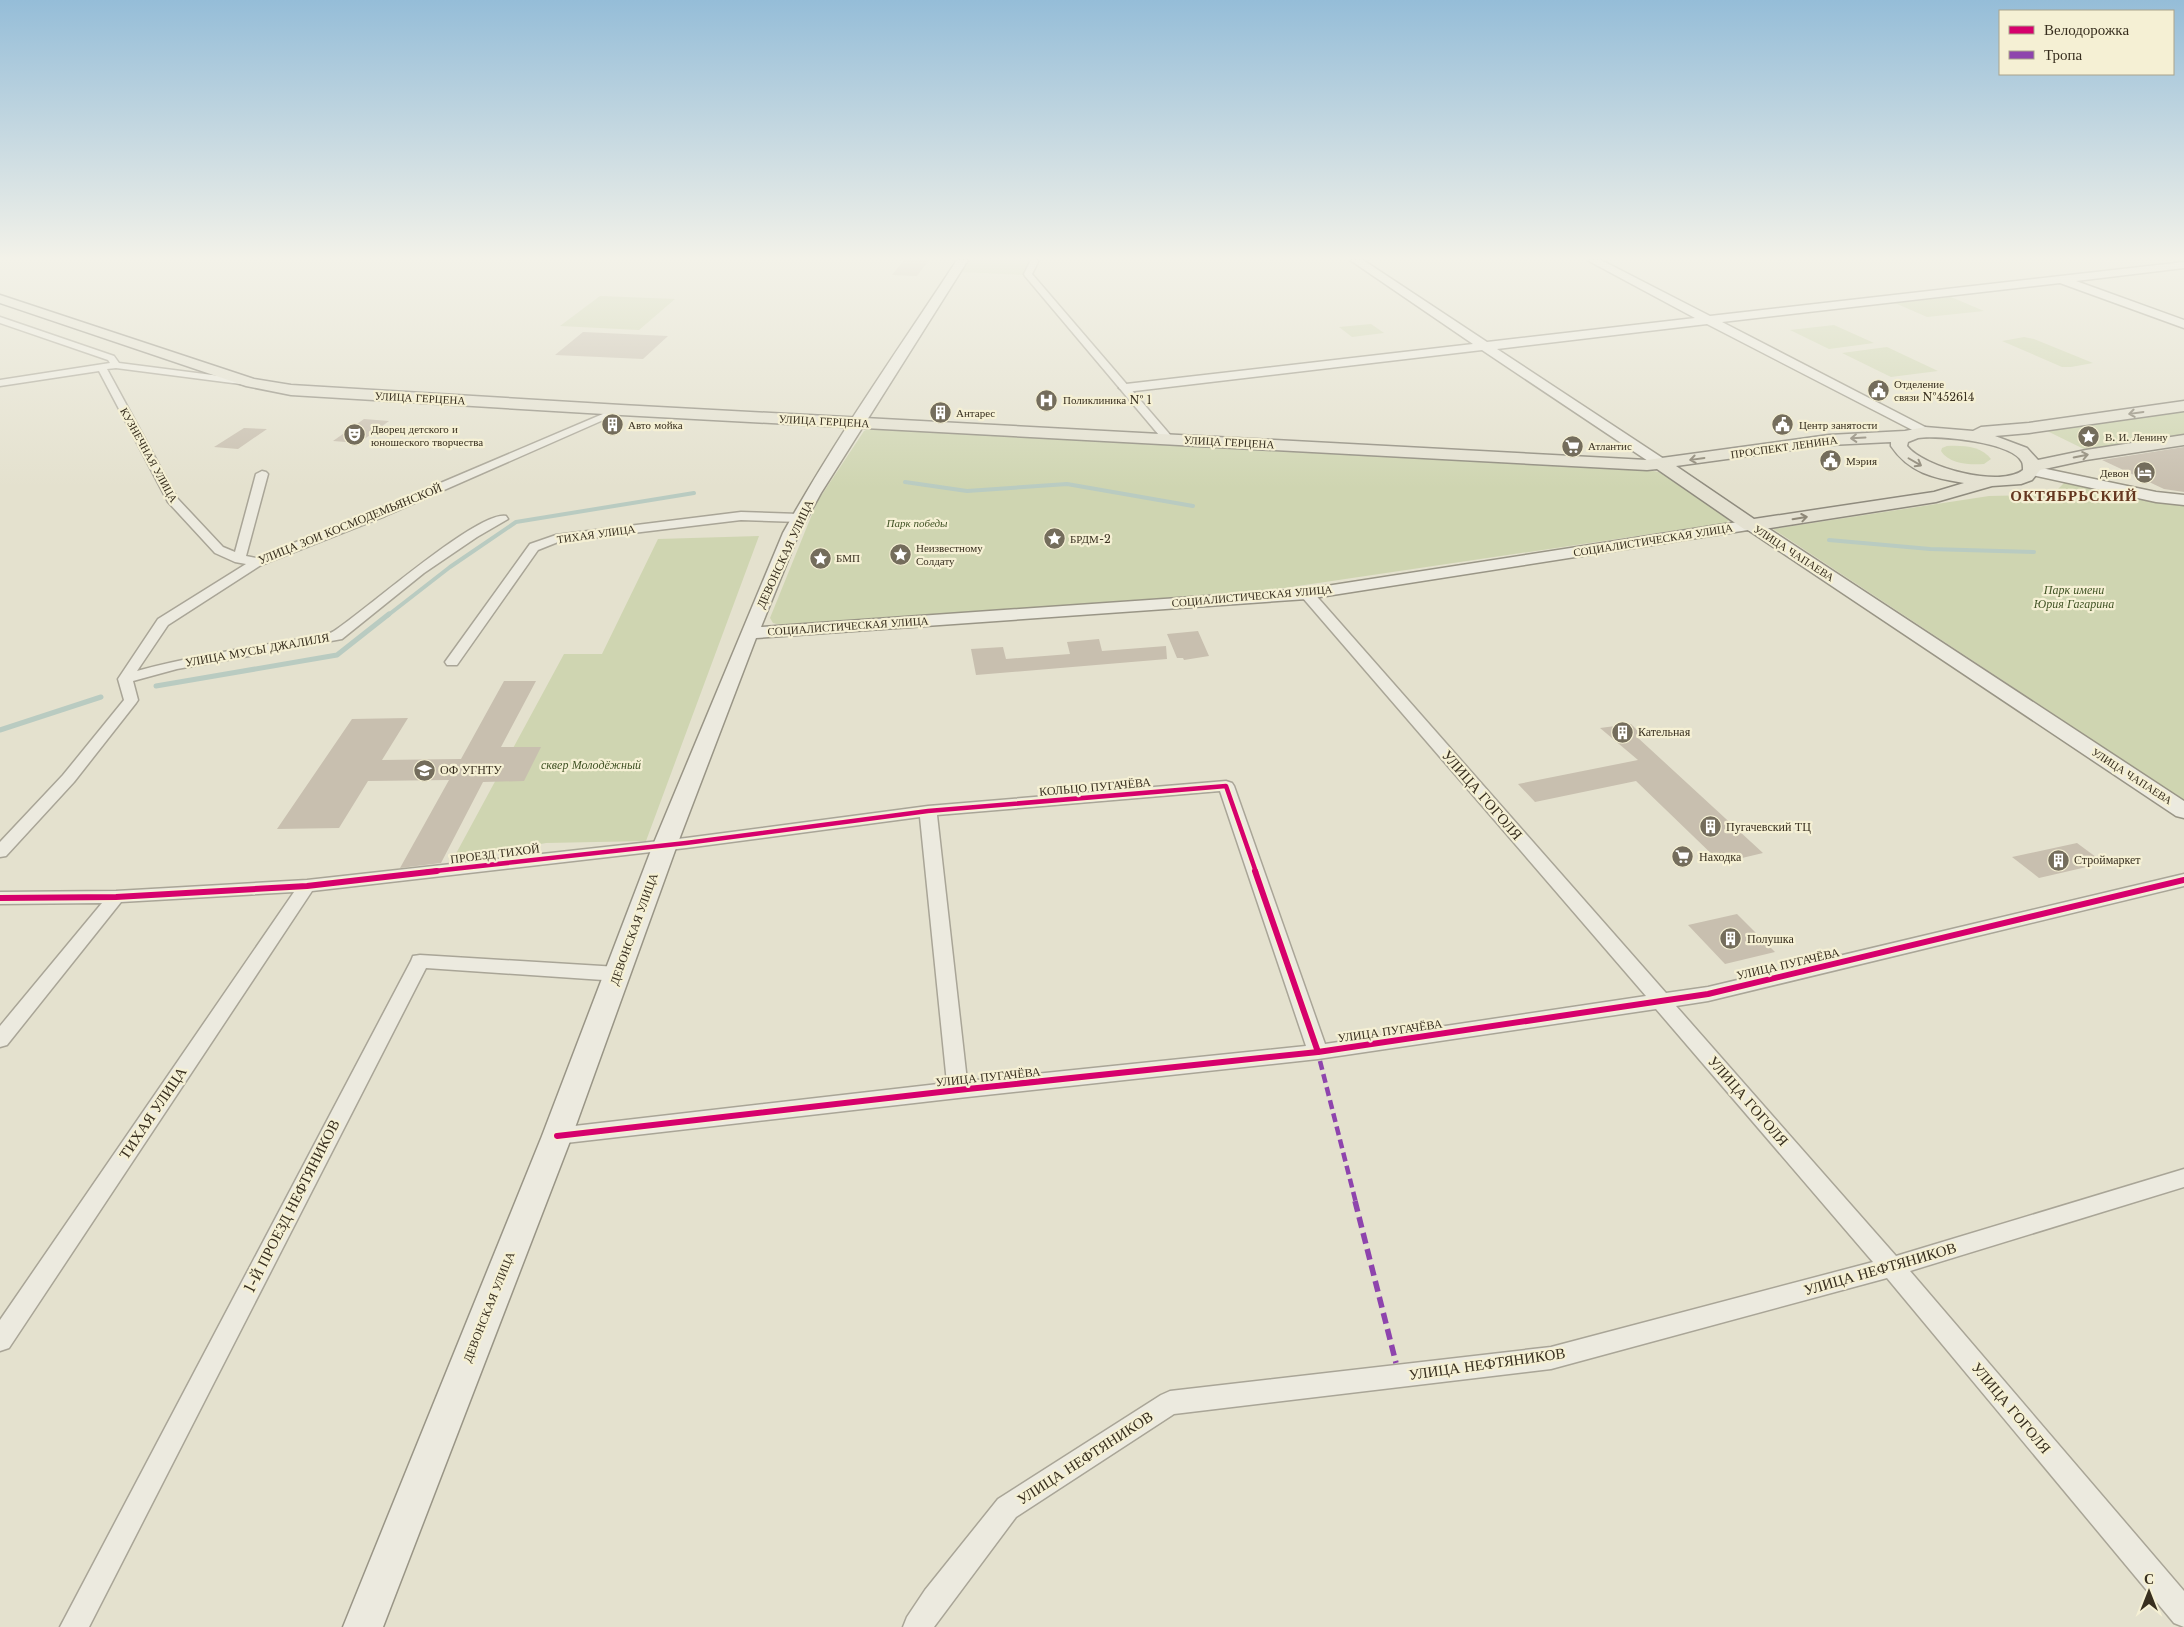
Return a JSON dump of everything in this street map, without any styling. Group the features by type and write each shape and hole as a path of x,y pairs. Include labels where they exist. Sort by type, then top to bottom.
{"main road":[{"name":"УЛИЦА ГЕРЦЕНА","path":"110,336 251,383 291,390 857,423 1647,465 1662,464"},
{"path":"1955,432 2029,428 2184,406"},
{"name":"ПРОСПЕКТ ЛЕНИНА","path":"1662,464 1828,440 1907,436 1924,432 1955,432"},
{"path":"1955,432 2008,445 2030,459 2033,469"},
{"path":"1907,436 1900,440 1899,446 1902,452 1921,466 1954,476 1991,481 2016,480 2026,476 2033,469 2086,455 2184,440"},
{"name":"УЛИЦА ЧАПАЕВА","path":"1662,464 1751,525"},
{"path":"1751,525 1936,497 1991,481"}],"street":[{"path":"47,336 111,358 116,365"},
{"name":"ДЕВОНСКАЯ УЛИЦА","path":"363,1627 557,1136 618,974 676,844 748,633 799,518 857,423 914,336"},
{"path":"1081,336 1168,439"},
{"name":"УЛИЦА ЧАПАЕВА","path":"1469,336 1662,464"},
{"path":"1126,388 1571,336"},
{"path":"1739,336 1924,432"},
{"path":"0,383 116,365 251,383"},
{"name":"КУЗНЕЧНАЯ УЛИЦА","path":"102,368 172,500 219,550 239,559 257,562"},
{"name":"УЛИЦА ЗОИ КОСМОДЕМЬЯНСКОЙ","path":"125,679 163,622 257,562 381,512 621,410"},
{"path":"2033,469 2156,497 2184,500"},
{"path":"239,559 262,474"},
{"name":"ТИХАЯ УЛИЦА","path":"452,662 534,546 556,539 741,516 799,518"},
{"name":"УЛИЦА МУСЫ ДЖАЛИЛЯ","path":"125,679 175,665 337,636 420,570 473,534 502,519"},
{"name":"УЛИЦА ЧАПАЕВА","path":"1751,525 2184,811"},
{"name":"СОЦИАЛИСТИЧЕСКАЯ УЛИЦА","path":"748,633 1307,594 1751,525"},
{"name":"УЛИЦА ГОГОЛЯ","path":"1307,594 1892,1267 2184,1613"},
{"path":"0,852 102,738 131,700 125,679"},
{"name":"КОЛЬЦО ПУГАЧЁВА","path":"676,844 928,811 1226,786 1318,1052"},
{"path":"928,811 958,1090"},
{"name":"ПРОЕЗД ТИХОЙ","path":"0,898 116,897 307,886 676,844"},
{"name":"УЛИЦА ПУГАЧЁВА","path":"557,1136 958,1090 1318,1052 1708,994 2184,880"},
{"name":"ТИХАЯ УЛИЦА","path":"0,1340 307,886"},
{"path":"0,1040 116,897"},
{"name":"1-Й ПРОЕЗД НЕФТЯНИКОВ","path":"74,1627 420,961 618,974"},
{"name":"УЛИЦА НЕФТЯНИКОВ","path":"917,1627 935,1600 1007,1508 1170,1403 1551,1358 1892,1267 2184,1178"}],"green space":[{"path":"1802,336 1858,336 1874,343 1829,349"},
{"path":"2024,337 2034,339 2093,363 2062,367 2002,341"},
{"path":"1887,347 1938,371 1891,377 1842,353"},
{"path":"2184,409 2184,439 2092,453 2043,429"},
{"name":"Парк победы","path":"870,428 1649,470 1663,473 1731,519 1725,523 1271,590 783,626 773,623 770,618 817,502 864,431"},
{"path":"1947,446 1965,446 1977,449 1991,459 1984,464 1966,464 1954,461 1941,451 1942,448"},
{"name":"Парк имени Юрия Гагарина","path":"2065,482 2184,504 2184,800 1773,529 1989,496 2035,495 2058,489"},
{"name":"сквер Молодёжный","path":"759,536 646,841 546,843 452,861 564,654 602,654 658,539"}],"building":[{"path":"578,336 668,336 643,359 555,355"},
{"path":"364,419 389,421 359,443 333,441"},
{"path":"244,428 267,429 238,449 214,447"},
{"path":"2184,447 2184,492 2164,489 2102,460"},
{"path":"1198,631 1209,656 1184,660 1183,658 1177,658 1167,634"},
{"path":"1099,639 1102,651 1166,646 1167,659 976,675 971,649 1003,647 1006,659 1070,654 1067,642"},
{"name":"ОФ УГНТУ","path":"504,681 536,681 501,747 541,747 524,781 483,782 441,863 400,868 449,780 368,781 339,828 277,829 352,719 408,718 382,760 461,759"},
{"name":"Пугачевский ТЦ","path":"1631,724 1643,736 1637,737 1763,853 1721,863 1636,781 1535,802 1518,784 1638,760 1600,728"},
{"name":"Строймаркет","path":"2077,843 2104,863 2039,878 2012,857"},
{"name":"Полушка","path":"1737,914 1775,952 1725,964 1688,925"}],"waterway":[{"path":"905,482 967,491 1067,484 1193,506"},
{"path":"387,616 450,567 516,522 694,493"},
{"path":"1829,540 1930,549 2034,552"},
{"path":"156,686 337,655 389,614"},
{"path":"0,730 101,697"}],"marked path":[{"path":"1320,1061 1396,1363"}],"cycle path":[{"path":"0,898 116,897 307,886 686,843 928,811 1226,786 1318,1052"},
{"path":"557,1136 958,1090 1318,1052 1708,994 2184,880"}],"place":[{"name":"Отделение связи №452614","path":"1878,390"},
{"name":"Поликлиника № 1","path":"1047,400"},
{"name":"Антарес","path":"940,413"},
{"name":"Авто мойка","path":"612,425"},
{"name":"Центр занятости","path":"1783,425"},
{"name":"Дворец детского и юношеского творчества","path":"355,435"},
{"name":"В. И. Ленину","path":"2089,437"},
{"name":"Атлантис","path":"1572,446"},
{"name":"Мэрия","path":"1830,461"},
{"name":"Девон","path":"2145,473"},
{"name":"БРДМ-2","path":"1054,539"},
{"name":"Неизвестному Солдату","path":"900,554"},
{"name":"БМП","path":"820,558"},
{"name":"Кательная","path":"1622,732"},
{"name":"ОФ УГНТУ","path":"424,770"},
{"name":"Пугачевский ТЦ","path":"1710,827"},
{"name":"Находка","path":"1683,857"},
{"name":"Строймаркет","path":"2058,860"},
{"name":"Полушка","path":"1731,939"}],"district":[{"name":"ОКТЯБРЬСКИЙ","path":"2074,496"}]}
